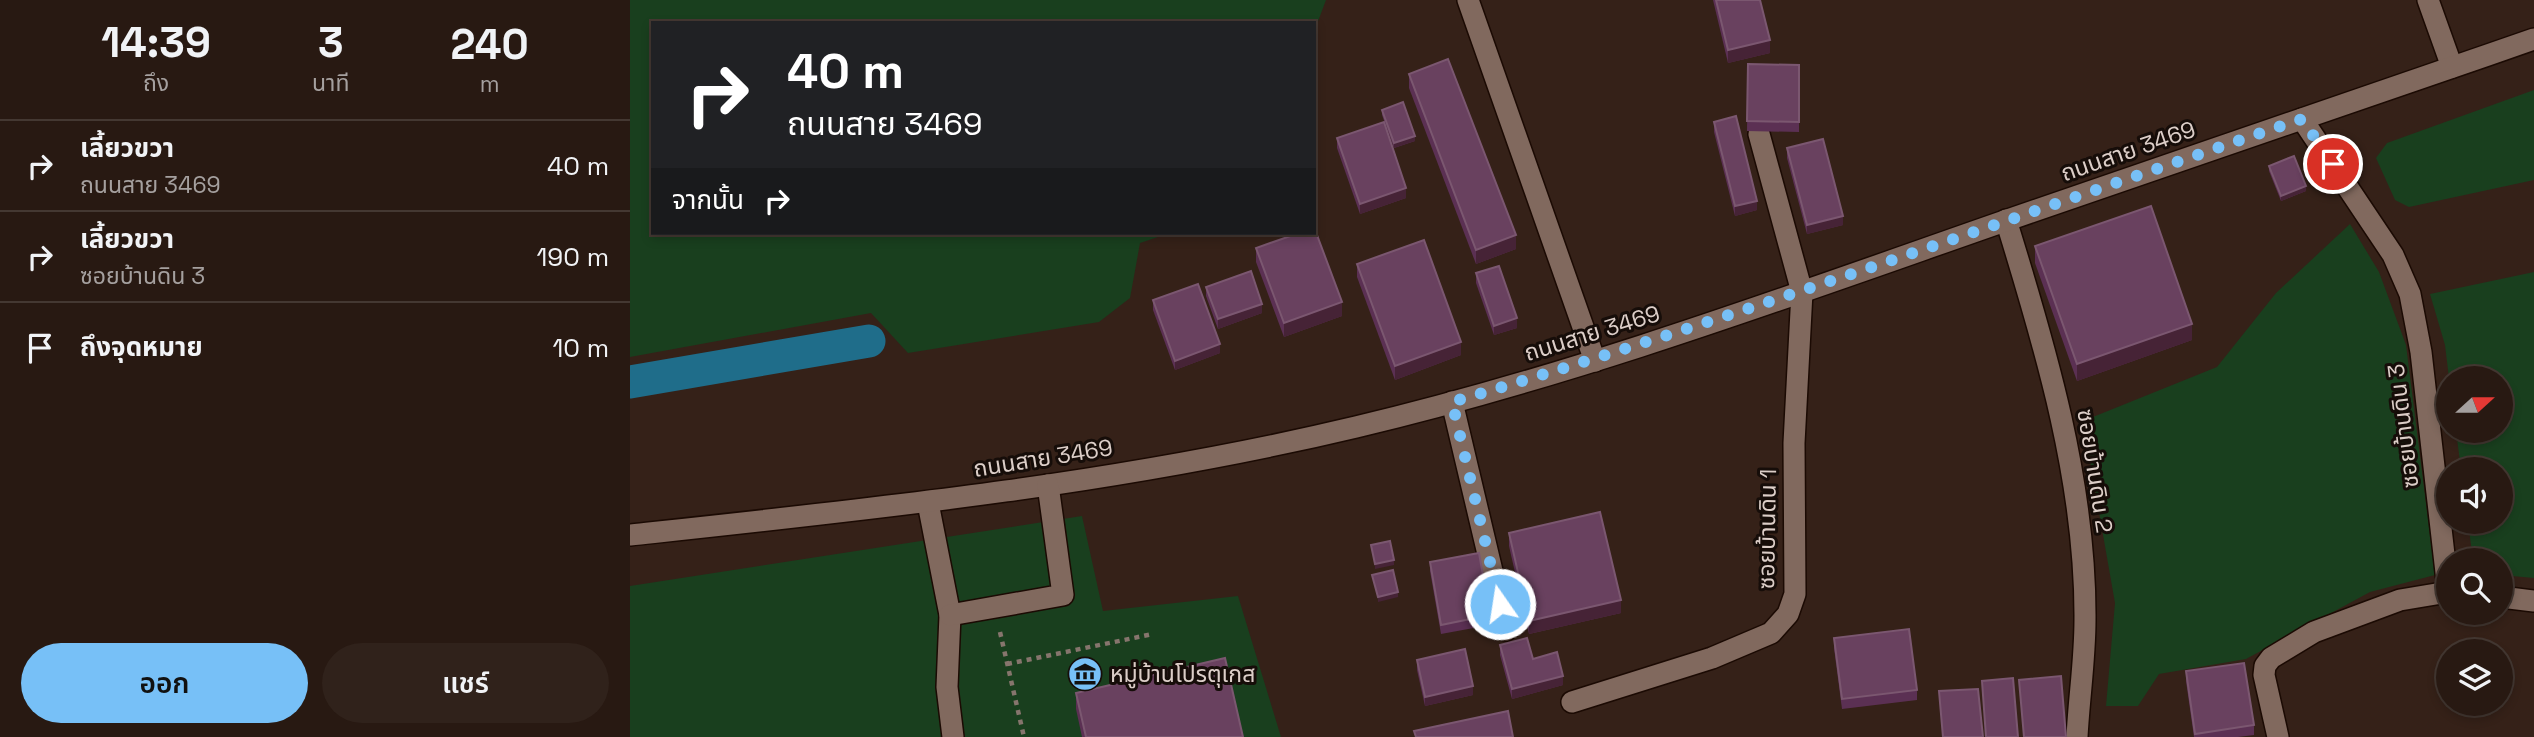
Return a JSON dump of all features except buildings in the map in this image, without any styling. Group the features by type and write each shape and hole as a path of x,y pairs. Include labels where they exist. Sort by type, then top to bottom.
{"street":[{"path":"1468,0 1595,361"},
{"path":"2428,0 2452,67"},
{"name":"ถนนสาย 3469","path":"630,535 928,503 1048,485 1352,428 1452,402 1595,361 1802,292 2534,39"},
{"name":"ซอยบ้านดิน 3","path":"2302,119 2393,255 2410,293 2421,352 2443,548"},
{"name":"ซอยบ้านดิน 1","path":"1572,702 1713,658 1771,633 1788,614 1795,594 1794,443 1802,292 1759,134"},
{"name":"ซอยบ้านดิน 2","path":"2006,220 2039,326 2066,443 2079,523 2085,621 2077,737"},
{"path":"1452,402 1506,630"},
{"path":"950,615 1063,595 1048,485"},
{"path":"928,503 950,615 947,687 953,737"},
{"path":"2278,737 2264,675 2265,666 2271,658 2325,628 2400,600 2436,593"},
{"path":"2513,598 2534,601"}],"path":[{"path":"994,607 1024,737"},
{"path":"1007,664 1153,634"}],"green space":[{"path":"630,0 1326,0 1316,27 1316,21 651,21 651,235 1164,235 1140,243 1130,298 1099,322 908,353 871,313 630,357"},
{"path":"2534,90 2534,180 2409,207 2395,200 2376,158 2387,143"},
{"path":"2350,224 2379,272 2406,345 2435,575 2370,592 2246,659 2159,674 2138,706 2106,706 2115,603 2083,421 2217,367 2276,293"},
{"path":"2534,272 2534,578 2513,576 2513,548 2471,548 2470,534 2513,534 2513,457 2459,457 2458,443 2513,443 2513,366 2448,366 2445,345 2430,294"},
{"path":"1082,516 1103,611 1238,596 1281,737 630,737 630,586"}],"waterway":[{"path":"630,382 869,341"}],"place":[{"name":"หมู่บ้านโปรตุเกส","path":"1085,674"}],"route":[{"path":"1500,604 1452,402 1595,361 2302,119 2333,164"}]}
